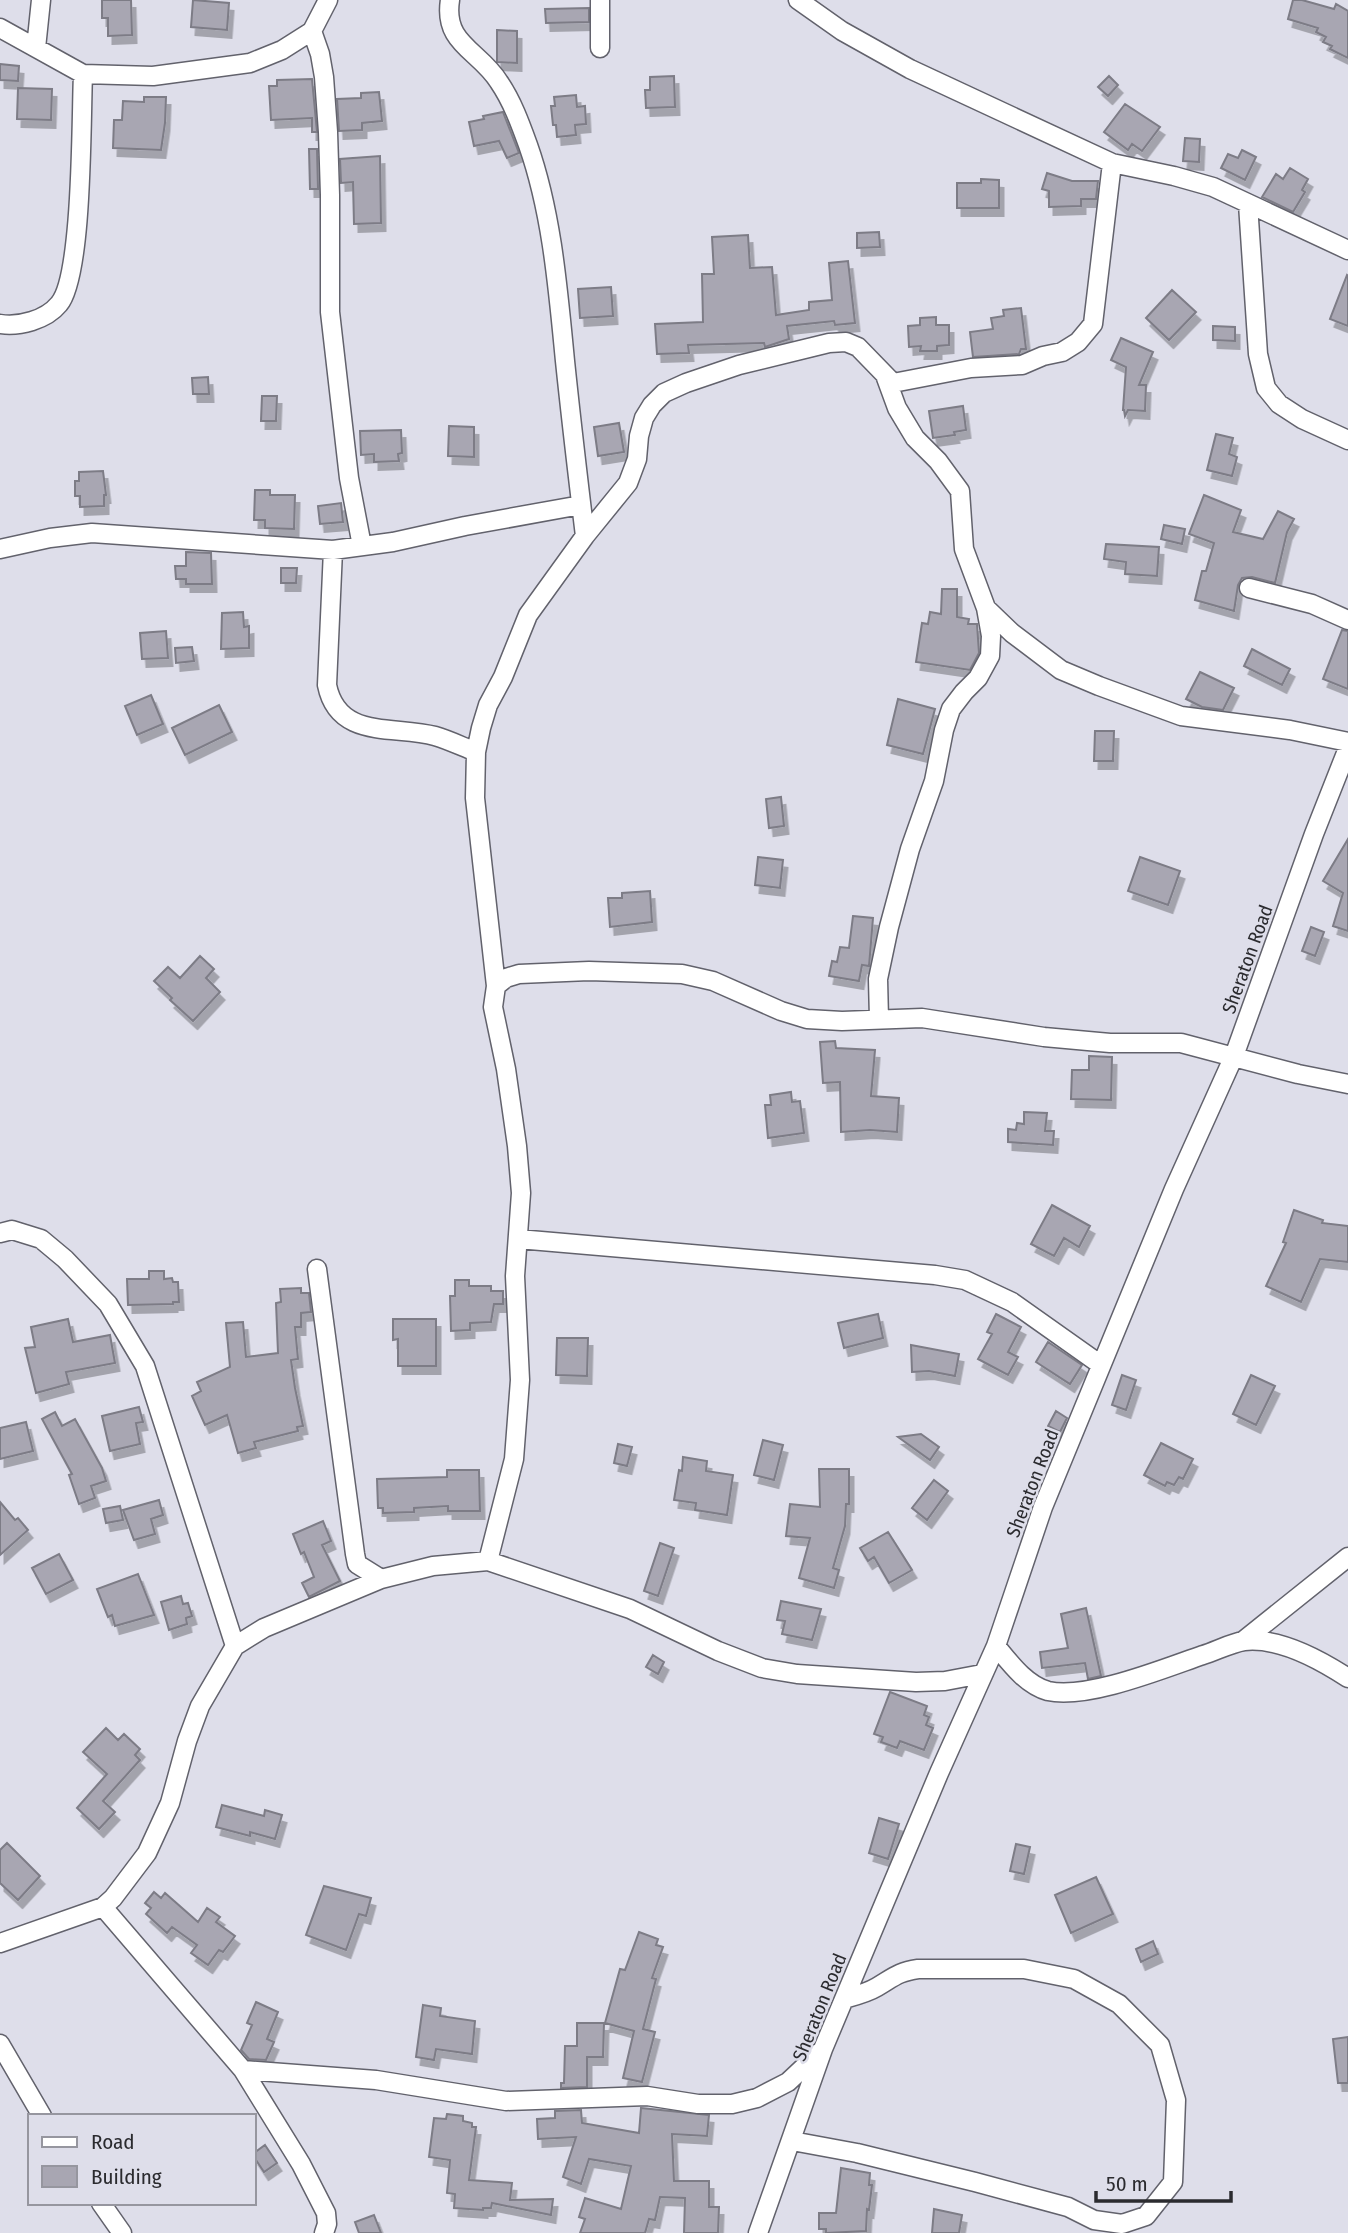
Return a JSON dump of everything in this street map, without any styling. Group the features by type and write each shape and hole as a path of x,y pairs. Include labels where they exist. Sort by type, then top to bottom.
{"street":[{"path":"36,48 41,0"},
{"path":"0,28 83,74 153,76 250,63 282,50 312,31 328,0"},
{"path":"450,0 450,28 458,40 481,60 499,81 517,115 541,189 561,318 585,536"},
{"path":"600,0 600,48"},
{"path":"798,0 842,31 910,69 1112,163 1213,187 1348,250"},
{"path":"312,31 322,65 328,132 328,258 332,340 349,478 362,546"},
{"path":"0,324 11,326 41,318 60,304 69,284 79,204 83,74"},
{"path":"488,1561 508,1485 518,1429 520,1380 515,1276 521,1193 517,1146 493,1007 496,986 475,798 476,752 488,705 503,677 528,615 585,536 628,483 637,460 644,418 664,393 739,365 830,343 846,342 858,347 886,378 893,383 900,383 971,368 1022,366 1043,356 1062,352 1078,342 1093,324 1112,163"},
{"path":"1248,204 1258,354 1266,388 1279,404 1302,419 1348,440"},
{"path":"879,1019 878,979 888,928 910,849 934,780 944,730 951,709 978,678 990,656 991,636 986,608 964,549 960,491 938,461 915,438 897,408 886,378"},
{"path":"0,549 50,538 92,533 333,550 581,505"},
{"path":"333,550 327,685 330,700 338,712 355,722 377,729 434,736 476,752"},
{"path":"1249,588 1312,604 1348,620"},
{"path":"986,608 1012,633 1061,670 1181,716 1290,730 1348,742"},
{"name":"Sheraton Road","path":"758,2233 823,2049 996,1646 1042,1507 1174,1189 1234,1056 1348,748"},
{"path":"496,986 506,978 519,974 590,971 682,974 713,981 807,1020 922,1018 1044,1037 1110,1043 1181,1043 1298,1074 1348,1084"},
{"path":"0,1233 12,1230 41,1239 65,1259 108,1304 145,1366 235,1646"},
{"path":"518,1239 935,1275 965,1280 1012,1303 1101,1365"},
{"path":"317,1269 355,1554 358,1564 381,1579"},
{"path":"996,1646 1024,1677 1046,1691 1076,1693 1140,1676 1243,1641 1348,1557"},
{"path":"0,1943 103,1907 114,1898 147,1853 170,1803 200,1706 235,1646 264,1628 381,1579 433,1566 488,1561 630,1609 762,1668 797,1674 916,1682 946,1681 982,1674"},
{"path":"1243,1641 1273,1643 1295,1650 1348,1678"},
{"path":"103,1907 243,2070 320,2200 326,2213 324,2233"},
{"path":"792,2141 857,2153 1068,2207 1094,2220 1122,2224 1146,2216 1173,2182 1176,2100 1160,2045 1119,2004 1074,1979 1024,1969 918,1969 902,1972 876,1988 845,1999"},
{"path":"0,2045 41,2114"},
{"path":"243,2070 376,2080 506,2101 647,2096 698,2104 732,2104 757,2098 788,2082 823,2049"},
{"path":"102,2205 122,2233"}],"building":[{"path":"102,0 131,0 132,35 108,36 108,18 102,18"},
{"path":"193,0 229,3 227,30 191,27"},
{"path":"1293,0 1334,9 1336,4 1348,11 1348,58 1330,49 1332,46 1323,42 1326,37 1316,32 1318,28 1288,19"},
{"path":"589,8 589,22 546,23 545,9"},
{"path":"497,30 517,31 517,63 497,62"},
{"path":"0,64 19,66 18,81 0,80"},
{"path":"674,76 675,107 646,108 645,90 650,90 650,77"},
{"path":"1109,76 1118,85 1108,96 1098,87"},
{"path":"312,79 317,132 312,132 312,118 271,120 269,86 277,86 277,80"},
{"path":"18,88 52,89 51,120 17,119"},
{"path":"379,92 382,121 362,123 362,130 339,131 337,99 361,98 361,93"},
{"path":"576,95 577,107 585,106 586,124 575,125 576,135 557,137 551,106 555,106 554,97"},
{"path":"144,97 166,97 161,150 113,148 114,120 122,120 123,101 144,102"},
{"path":"1125,104 1160,127 1142,151 1132,144 1128,150 1104,132"},
{"path":"503,112 519,153 507,158 499,141 474,146 469,122"},
{"path":"1185,138 1200,139 1199,162 1183,161"},
{"path":"309,149 317,149 318,189 310,189"},
{"path":"1242,150 1256,157 1245,180 1221,168 1228,154 1238,158"},
{"path":"380,156 381,223 354,224 353,182 341,183 340,159"},
{"path":"1290,168 1308,179 1302,190 1305,192 1293,212 1262,197 1276,174 1283,179"},
{"path":"1047,173 1072,181 1098,181 1096,199 1081,199 1081,206 1049,207 1049,191 1042,189"},
{"path":"981,179 999,180 999,208 957,208 957,183 981,183"},
{"path":"879,232 880,247 857,248 857,233"},
{"path":"748,235 750,268 772,267 776,315 809,310 809,302 832,300 829,263 848,261 855,323 835,325 834,321 787,326 789,339 765,347 764,343 688,345 689,353 657,354 655,324 703,322 702,274 714,274 712,237"},
{"path":"1348,276 1348,326 1330,319"},
{"path":"611,287 613,316 580,318 578,289"},
{"path":"1172,290 1196,312 1169,340 1146,318"},
{"path":"1021,308 1026,349 1021,349 1019,354 973,357 970,332 993,329 991,318 1004,316 1003,310"},
{"path":"936,317 936,325 949,325 949,345 937,346 937,351 920,351 921,346 909,347 908,326 920,325 920,318"},
{"path":"1213,326 1235,327 1235,341 1213,340"},
{"path":"1121,338 1153,352 1139,385 1146,385 1145,411 1128,410 1125,416 1123,410 1126,367 1111,360"},
{"path":"208,377 209,394 193,394 192,378"},
{"path":"262,396 277,396 276,421 261,421"},
{"path":"963,406 966,430 954,432 955,435 933,438 929,411"},
{"path":"619,423 624,452 598,456 594,427"},
{"path":"449,426 474,427 474,457 448,456"},
{"path":"401,430 402,453 398,454 399,461 374,462 374,454 361,455 360,431"},
{"path":"1216,434 1233,438 1229,454 1237,457 1232,476 1207,470"},
{"path":"103,471 106,495 104,506 80,507 80,496 75,496 75,481 79,481 79,472"},
{"path":"255,490 270,490 270,495 295,495 294,529 265,528 265,520 254,520"},
{"path":"1204,495 1241,510 1233,532 1263,539 1278,511 1294,519 1287,532 1275,583 1252,577 1242,578 1238,585 1234,611 1195,600 1202,571 1206,571 1214,543 1189,534"},
{"path":"341,503 343,522 320,524 318,506"},
{"path":"1164,525 1185,529 1182,544 1161,539"},
{"path":"1106,544 1159,547 1157,576 1125,574 1126,562 1104,559"},
{"path":"186,552 211,553 212,584 186,584 186,579 176,579 175,566 186,566"},
{"path":"281,568 297,568 296,583 281,583"},
{"path":"942,589 957,589 957,617 969,619 968,624 977,624 979,653 970,670 916,662 922,623 928,624 930,612 941,614"},
{"path":"243,612 244,627 249,626 249,648 221,649 222,613"},
{"path":"1342,630 1348,631 1348,689 1323,679"},
{"path":"166,631 168,658 142,659 140,633"},
{"path":"192,647 194,661 176,663 175,648"},
{"path":"1252,649 1290,669 1282,685 1244,666"},
{"path":"1200,672 1234,688 1223,710 1202,707 1186,699"},
{"path":"151,695 163,724 137,735 125,706"},
{"path":"898,699 935,709 923,754 887,745"},
{"path":"219,705 232,732 185,755 172,728"},
{"path":"1095,731 1114,731 1113,761 1094,761"},
{"path":"781,797 784,826 769,828 766,799"},
{"path":"1348,839 1348,931 1333,926 1343,893 1323,881"},
{"path":"758,857 783,860 780,888 755,885"},
{"path":"1140,857 1180,871 1168,905 1128,891"},
{"path":"650,891 652,922 610,927 608,898 622,898 622,893"},
{"path":"853,916 873,918 869,966 862,965 859,981 829,976 832,961 837,962 840,947 849,948"},
{"path":"1311,927 1324,932 1315,956 1302,951"},
{"path":"200,956 214,969 206,978 220,992 193,1021 154,981 168,967 180,978"},
{"path":"835,1041 836,1048 875,1050 871,1096 899,1098 897,1132 841,1132 840,1082 823,1083 820,1042"},
{"path":"1089,1056 1112,1057 1111,1100 1071,1099 1072,1070 1089,1070"},
{"path":"791,1092 792,1102 800,1101 804,1133 768,1138 765,1105 771,1105 770,1095"},
{"path":"1024,1112 1047,1113 1045,1131 1054,1131 1053,1145 1008,1142 1008,1129 1016,1130 1017,1123 1024,1124"},
{"path":"1052,1205 1090,1226 1079,1247 1064,1238 1054,1256 1031,1244"},
{"path":"1294,1210 1323,1220 1322,1223 1348,1226 1348,1262 1320,1259 1301,1302 1266,1286 1286,1243 1283,1242"},
{"path":"149,1271 164,1271 164,1279 172,1278 173,1282 178,1282 179,1302 128,1305 127,1279 149,1279"},
{"path":"455,1280 469,1280 469,1286 491,1286 491,1291 503,1291 503,1304 494,1304 491,1322 470,1323 470,1330 451,1331 450,1296 455,1296"},
{"path":"301,1288 301,1293 309,1293 311,1312 301,1313 301,1327 295,1327 298,1359 291,1360 303,1426 297,1427 298,1431 254,1442 256,1448 238,1453 227,1415 205,1425 192,1396 201,1391 197,1382 230,1367 226,1323 243,1322 246,1357 278,1353 276,1303 281,1302 280,1289"},
{"path":"878,1314 883,1338 844,1348 838,1323"},
{"path":"996,1314 1021,1327 1008,1352 1018,1357 1008,1375 978,1359 992,1334 987,1332"},
{"path":"68,1319 73,1342 110,1335 115,1363 66,1372 69,1384 36,1393 25,1348 35,1347 31,1327"},
{"path":"393,1319 436,1319 436,1366 398,1366 398,1339 393,1340"},
{"path":"557,1338 588,1338 587,1376 556,1375"},
{"path":"1048,1342 1082,1365 1070,1384 1036,1362"},
{"path":"911,1345 959,1354 955,1376 929,1371 912,1372"},
{"path":"1122,1375 1136,1380 1126,1410 1112,1405"},
{"path":"1251,1375 1275,1386 1256,1425 1233,1414"},
{"path":"139,1407 143,1422 136,1423 140,1444 110,1451 102,1416"},
{"path":"1056,1411 1067,1418 1060,1432 1048,1426"},
{"path":"55,1412 62,1426 75,1419 102,1468 106,1481 91,1486 95,1498 79,1504 69,1475 72,1474 42,1419"},
{"path":"26,1422 33,1451 0,1459 0,1428"},
{"path":"921,1434 939,1447 930,1460 898,1437"},
{"path":"763,1440 783,1445 774,1480 754,1475"},
{"path":"1161,1443 1193,1459 1183,1479 1179,1477 1174,1485 1167,1482 1165,1486 1144,1475"},
{"path":"618,1444 632,1447 627,1466 614,1463"},
{"path":"683,1457 707,1461 706,1471 733,1475 727,1515 695,1510 696,1503 674,1500"},
{"path":"819,1469 849,1469 849,1504 846,1504 845,1526 833,1568 839,1570 834,1588 799,1578 810,1538 786,1536 790,1504 820,1507"},
{"path":"447,1470 479,1470 480,1511 448,1511 448,1506 414,1508 414,1512 383,1513 383,1508 378,1508 377,1479 447,1477"},
{"path":"934,1480 948,1491 927,1520 912,1508"},
{"path":"159,1500 163,1515 151,1519 155,1534 134,1540 123,1510"},
{"path":"0,1502 15,1520 18,1518 28,1530 0,1555"},
{"path":"120,1506 123,1520 106,1523 103,1509"},
{"path":"323,1521 331,1541 322,1545 340,1581 309,1597 302,1583 314,1577 293,1534"},
{"path":"888,1532 912,1570 889,1583 874,1557 868,1561 860,1548"},
{"path":"660,1543 674,1548 658,1596 644,1591"},
{"path":"59,1554 73,1580 46,1594 32,1568"},
{"path":"138,1574 154,1615 115,1626 112,1615 108,1617 97,1589"},
{"path":"181,1596 183,1604 188,1603 192,1616 186,1618 187,1624 169,1630 161,1602"},
{"path":"781,1601 821,1609 812,1640 782,1634 785,1621 777,1620"},
{"path":"1086,1608 1101,1676 1088,1679 1085,1663 1042,1668 1040,1652 1068,1648 1061,1614"},
{"path":"653,1655 664,1662 658,1674 646,1667"},
{"path":"890,1692 927,1706 924,1715 929,1717 926,1725 933,1728 924,1750 900,1741 897,1748 881,1742 883,1737 874,1734"},
{"path":"106,1728 118,1740 124,1734 140,1749 135,1755 140,1760 103,1801 115,1812 99,1829 77,1808 107,1774 83,1752"},
{"path":"222,1805 264,1816 265,1810 282,1815 275,1839 216,1827"},
{"path":"879,1818 899,1824 888,1859 869,1853"},
{"path":"7,1843 40,1876 18,1900 0,1883 0,1850"},
{"path":"1016,1844 1030,1847 1024,1874 1010,1871"},
{"path":"1096,1877 1113,1914 1071,1933 1055,1895"},
{"path":"324,1886 371,1898 366,1916 359,1914 346,1950 306,1935"},
{"path":"154,1892 161,1898 165,1893 198,1922 207,1908 220,1917 216,1922 235,1936 223,1952 219,1950 208,1965 191,1953 197,1945 172,1927 167,1933 146,1914 151,1908 145,1903"},
{"path":"639,1932 658,1939 656,1945 663,1947 652,1978 656,1979 643,2029 655,2032 642,2082 623,2078 634,2031 605,2023 620,1969 625,1970"},
{"path":"1153,1941 1158,1954 1141,1962 1136,1949"},
{"path":"256,2002 278,2012 267,2039 274,2042 266,2060 249,2059 241,2050 252,2025 247,2023"},
{"path":"423,2005 441,2008 440,2016 475,2021 472,2054 436,2049 434,2060 416,2057"},
{"path":"577,2023 604,2023 603,2057 587,2057 587,2087 561,2088 561,2083 564,2083 565,2046 577,2046"},
{"path":"1348,2037 1348,2083 1338,2083 1333,2039"},
{"path":"641,2108 709,2115 707,2136 672,2134 674,2181 709,2181 709,2207 719,2207 718,2233 684,2233 685,2198 660,2197 655,2220 649,2219 645,2233 580,2233 585,2219 579,2217 585,2198 621,2209 631,2166 589,2159 581,2184 563,2177 576,2137 538,2139 537,2119 555,2118 555,2111 581,2110 582,2123 639,2133"},
{"path":"447,2114 463,2116 463,2121 476,2127 469,2180 512,2183 510,2200 553,2199 551,2215 492,2203 491,2208 483,2210 454,2208 455,2194 447,2193 450,2160 429,2157 434,2118 446,2119"},
{"path":"265,2145 277,2163 264,2172 256,2160 256,2152"},
{"path":"841,2168 870,2173 869,2185 872,2185 866,2231 826,2233 826,2229 819,2229 819,2213 836,2213"},
{"path":"934,2209 962,2215 959,2233 932,2233"},
{"path":"374,2215 381,2233 359,2233 355,2222"}]}
